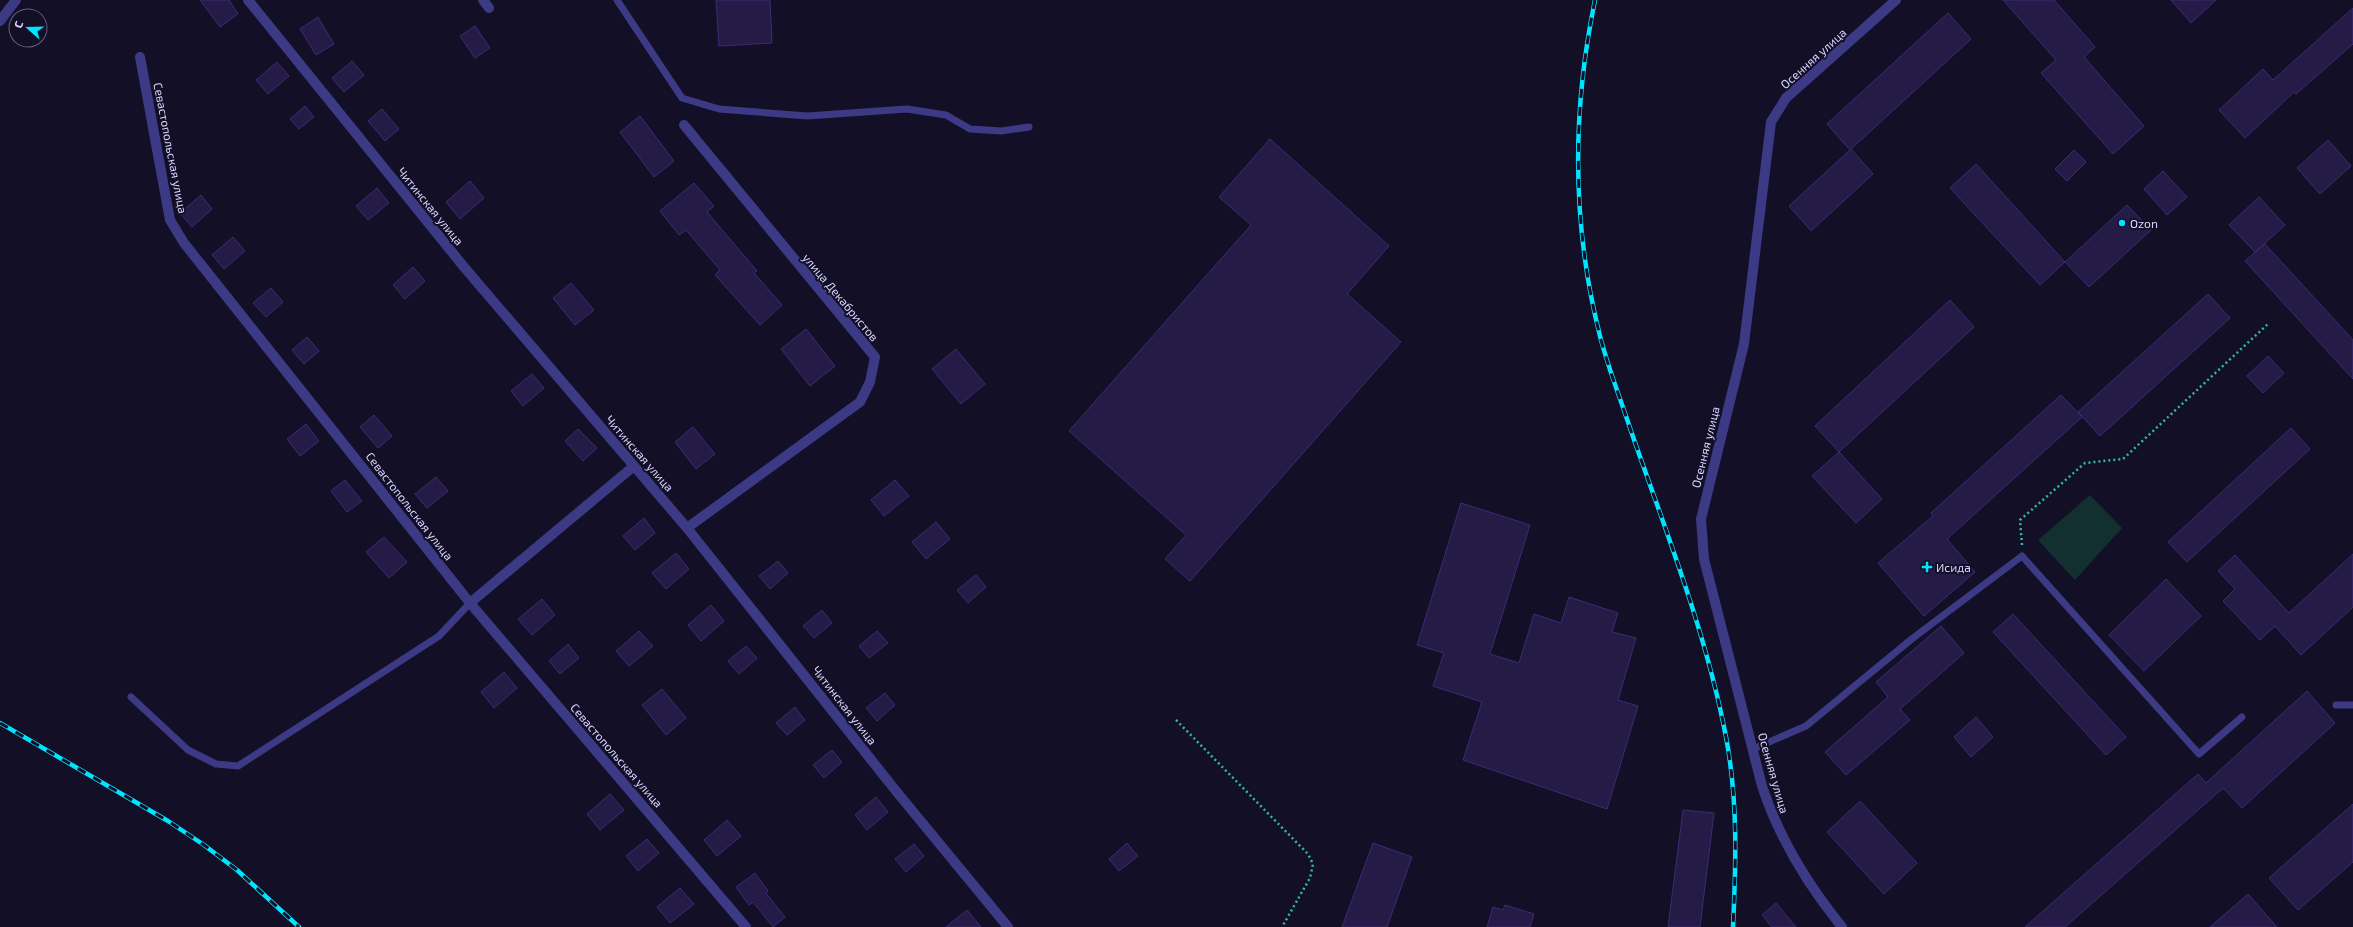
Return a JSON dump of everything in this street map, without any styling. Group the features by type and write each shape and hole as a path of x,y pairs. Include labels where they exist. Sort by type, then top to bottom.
{"street":[{"path":"0,21 16,0"},
{"name":"Читинская улица","path":"248,0 464,267 687,528 896,791 1008,927"},
{"name":"Осенняя улица","path":"1842,927 1824,905 1801,869 1772,817 1762,786 1704,559 1701,519 1744,344 1771,122 1786,98 1896,0"},
{"name":"Севастопольская улица","path":"140,57 170,220 184,243 470,603 746,927"},
{"name":"улица Декабристов","path":"684,125 874,357 870,382 860,402 687,528"},
{"path":"470,603 634,466"}],"lane":[{"path":"617,0 682,98 719,109 807,116 907,109 946,114 970,129 1001,131 1028,127"},
{"path":"1754,750 1806,726 1913,638 2022,556 2199,754 2242,717"},
{"path":"130,697 188,750 216,764 238,766 439,636 470,603"},
{"path":"2336,705 2353,706"}],"path":[{"path":"2022,556 2020,520 2085,463 2123,459 2269,323"},
{"path":"1176,720 1308,854 1313,864 1310,878 1282,927"}],"green space":[{"path":"2090,495 2122,528 2075,580 2038,540"}],"building":[{"path":"200,0 229,0 238,14 220,27"},
{"path":"716,0 770,0 772,43 719,46"},
{"path":"2003,0 2054,0 2095,47 2084,57 2144,126 2113,154 2041,73 2056,60"},
{"path":"2171,0 2216,0 2191,23"},
{"path":"2353,8 2353,44 2296,94 2294,92 2245,138 2219,110 2263,69 2273,80"},
{"path":"1948,13 1971,39 1851,149 1873,174 1811,231 1789,206 1850,150 1827,124"},
{"path":"318,17 334,44 316,55 300,29"},
{"path":"475,26 490,48 475,58 460,36"},
{"path":"352,61 364,75 344,92 332,78"},
{"path":"277,62 289,76 268,94 256,80"},
{"path":"305,106 314,117 299,129 290,119"},
{"path":"382,109 399,129 385,141 368,121"},
{"path":"640,116 674,161 654,177 620,132"},
{"path":"1270,139 1389,246 1347,294 1401,342 1190,581 1165,559 1186,535 1069,431 1251,225 1219,197"},
{"path":"2328,140 2351,166 2320,194 2297,168"},
{"path":"2074,150 2086,162 2067,181 2055,169"},
{"path":"1976,164 2065,262 2040,285 1950,188"},
{"path":"2163,171 2187,197 2167,215 2144,189"},
{"path":"470,181 484,198 460,219 446,202"},
{"path":"694,183 714,206 707,212 757,271 754,273 782,305 760,325 715,275 720,270 686,230 679,235 660,211"},
{"path":"377,188 389,203 368,220 356,206"},
{"path":"201,195 212,209 192,227 180,213"},
{"path":"2259,197 2285,225 2255,252 2229,225"},
{"path":"2127,205 2151,230 2089,287 2065,262"},
{"path":"233,237 245,251 224,269 212,255"},
{"path":"2265,244 2353,340 2353,379 2245,261"},
{"path":"413,267 425,281 405,299 393,285"},
{"path":"571,283 594,310 575,325 553,298"},
{"path":"271,288 283,302 266,317 253,303"},
{"path":"2208,294 2230,318 2100,436 2078,412"},
{"path":"1950,300 1974,327 1839,452 1815,426"},
{"path":"806,329 835,366 810,386 781,349"},
{"path":"307,337 319,351 304,364 292,350"},
{"path":"956,349 985,384 961,404 932,369"},
{"path":"2268,356 2284,373 2263,393 2247,376"},
{"path":"532,374 544,388 523,406 511,391"},
{"path":"2061,395 2082,417 1947,539 1975,572 1924,616 1878,563 1933,516 1931,513"},
{"path":"374,415 392,436 378,448 360,427"},
{"path":"306,424 319,441 300,456 287,439"},
{"path":"693,427 715,454 696,469 675,442"},
{"path":"2291,428 2310,449 2187,562 2168,542"},
{"path":"578,429 597,448 583,461 565,441"},
{"path":"1839,452 1882,499 1856,523 1812,476"},
{"path":"436,477 448,491 427,508 415,494"},
{"path":"345,480 362,501 347,512 331,491"},
{"path":"895,480 909,496 884,516 871,500"},
{"path":"1461,503 1530,525 1490,654 1519,663 1534,614 1561,623 1569,597 1618,613 1612,632 1636,638 1618,700 1638,706 1607,809 1463,760 1482,702 1433,686 1444,653 1417,645"},
{"path":"644,518 655,533 635,550 623,536"},
{"path":"936,522 950,539 926,559 912,542"},
{"path":"384,537 407,562 389,578 366,552"},
{"path":"676,553 689,569 666,589 652,573"},
{"path":"2353,554 2353,607 2301,655 2275,626 2260,640 2223,601 2235,589 2218,571 2235,555 2289,613"},
{"path":"778,561 788,573 770,589 759,576"},
{"path":"976,575 986,587 968,603 957,590"},
{"path":"2166,579 2201,616 2144,671 2109,635"},
{"path":"542,599 555,615 532,635 518,619"},
{"path":"711,605 724,621 701,641 688,625"},
{"path":"822,610 832,623 814,638 803,626"},
{"path":"2013,614 2126,737 2106,755 1993,632"},
{"path":"1941,626 1964,653 1900,709 1910,720 1846,775 1825,752 1888,697 1876,682"},
{"path":"639,631 653,646 629,666 616,651"},
{"path":"877,631 888,643 869,658 859,646"},
{"path":"568,644 579,658 560,674 549,661"},
{"path":"746,646 757,658 739,674 728,661"},
{"path":"504,672 517,688 494,708 481,692"},
{"path":"662,689 686,718 666,735 642,705"},
{"path":"2307,691 2335,723 2242,808 2223,788 2065,927 2025,927 2198,774 2206,783"},
{"path":"885,693 895,705 877,721 866,708"},
{"path":"795,707 805,720 787,735 776,723"},
{"path":"1976,717 1993,737 1971,757 1954,737"},
{"path":"832,750 842,762 824,778 813,765"},
{"path":"610,794 624,810 600,830 587,814"},
{"path":"876,797 888,812 867,830 855,815"},
{"path":"1860,801 1917,863 1884,894 1827,832"},
{"path":"2353,804 2353,862 2298,910 2269,878"},
{"path":"1683,810 1714,813 1700,927 1668,927"},
{"path":"727,820 741,836 717,856 704,840"},
{"path":"647,839 659,853 638,871 626,856"},
{"path":"1127,843 1138,856 1119,871 1109,859"},
{"path":"1373,843 1412,857 1387,927 1342,927"},
{"path":"914,844 924,856 906,872 895,859"},
{"path":"755,873 768,891 766,893 785,917 773,927 753,902 749,905 736,887"},
{"path":"680,888 694,904 670,923 657,907"},
{"path":"2248,894 2277,927 2210,927"},
{"path":"1776,903 1796,927 1772,927 1762,915"},
{"path":"1505,905 1534,914 1530,927 1487,927 1493,907 1503,910"},
{"path":"967,910 981,927 946,927"}],"railway":[{"path":"1595,0 1587,42 1579,126 1578,168 1584,253 1591,295 1603,348 1684,582 1708,659 1718,698 1733,784 1735,832 1733,927"},
{"path":"0,723 168,821 204,845 237,870 299,927"}],"place":[{"name":"Ozon","path":"2122,223"},
{"name":"Исида","path":"1927,567"}]}
